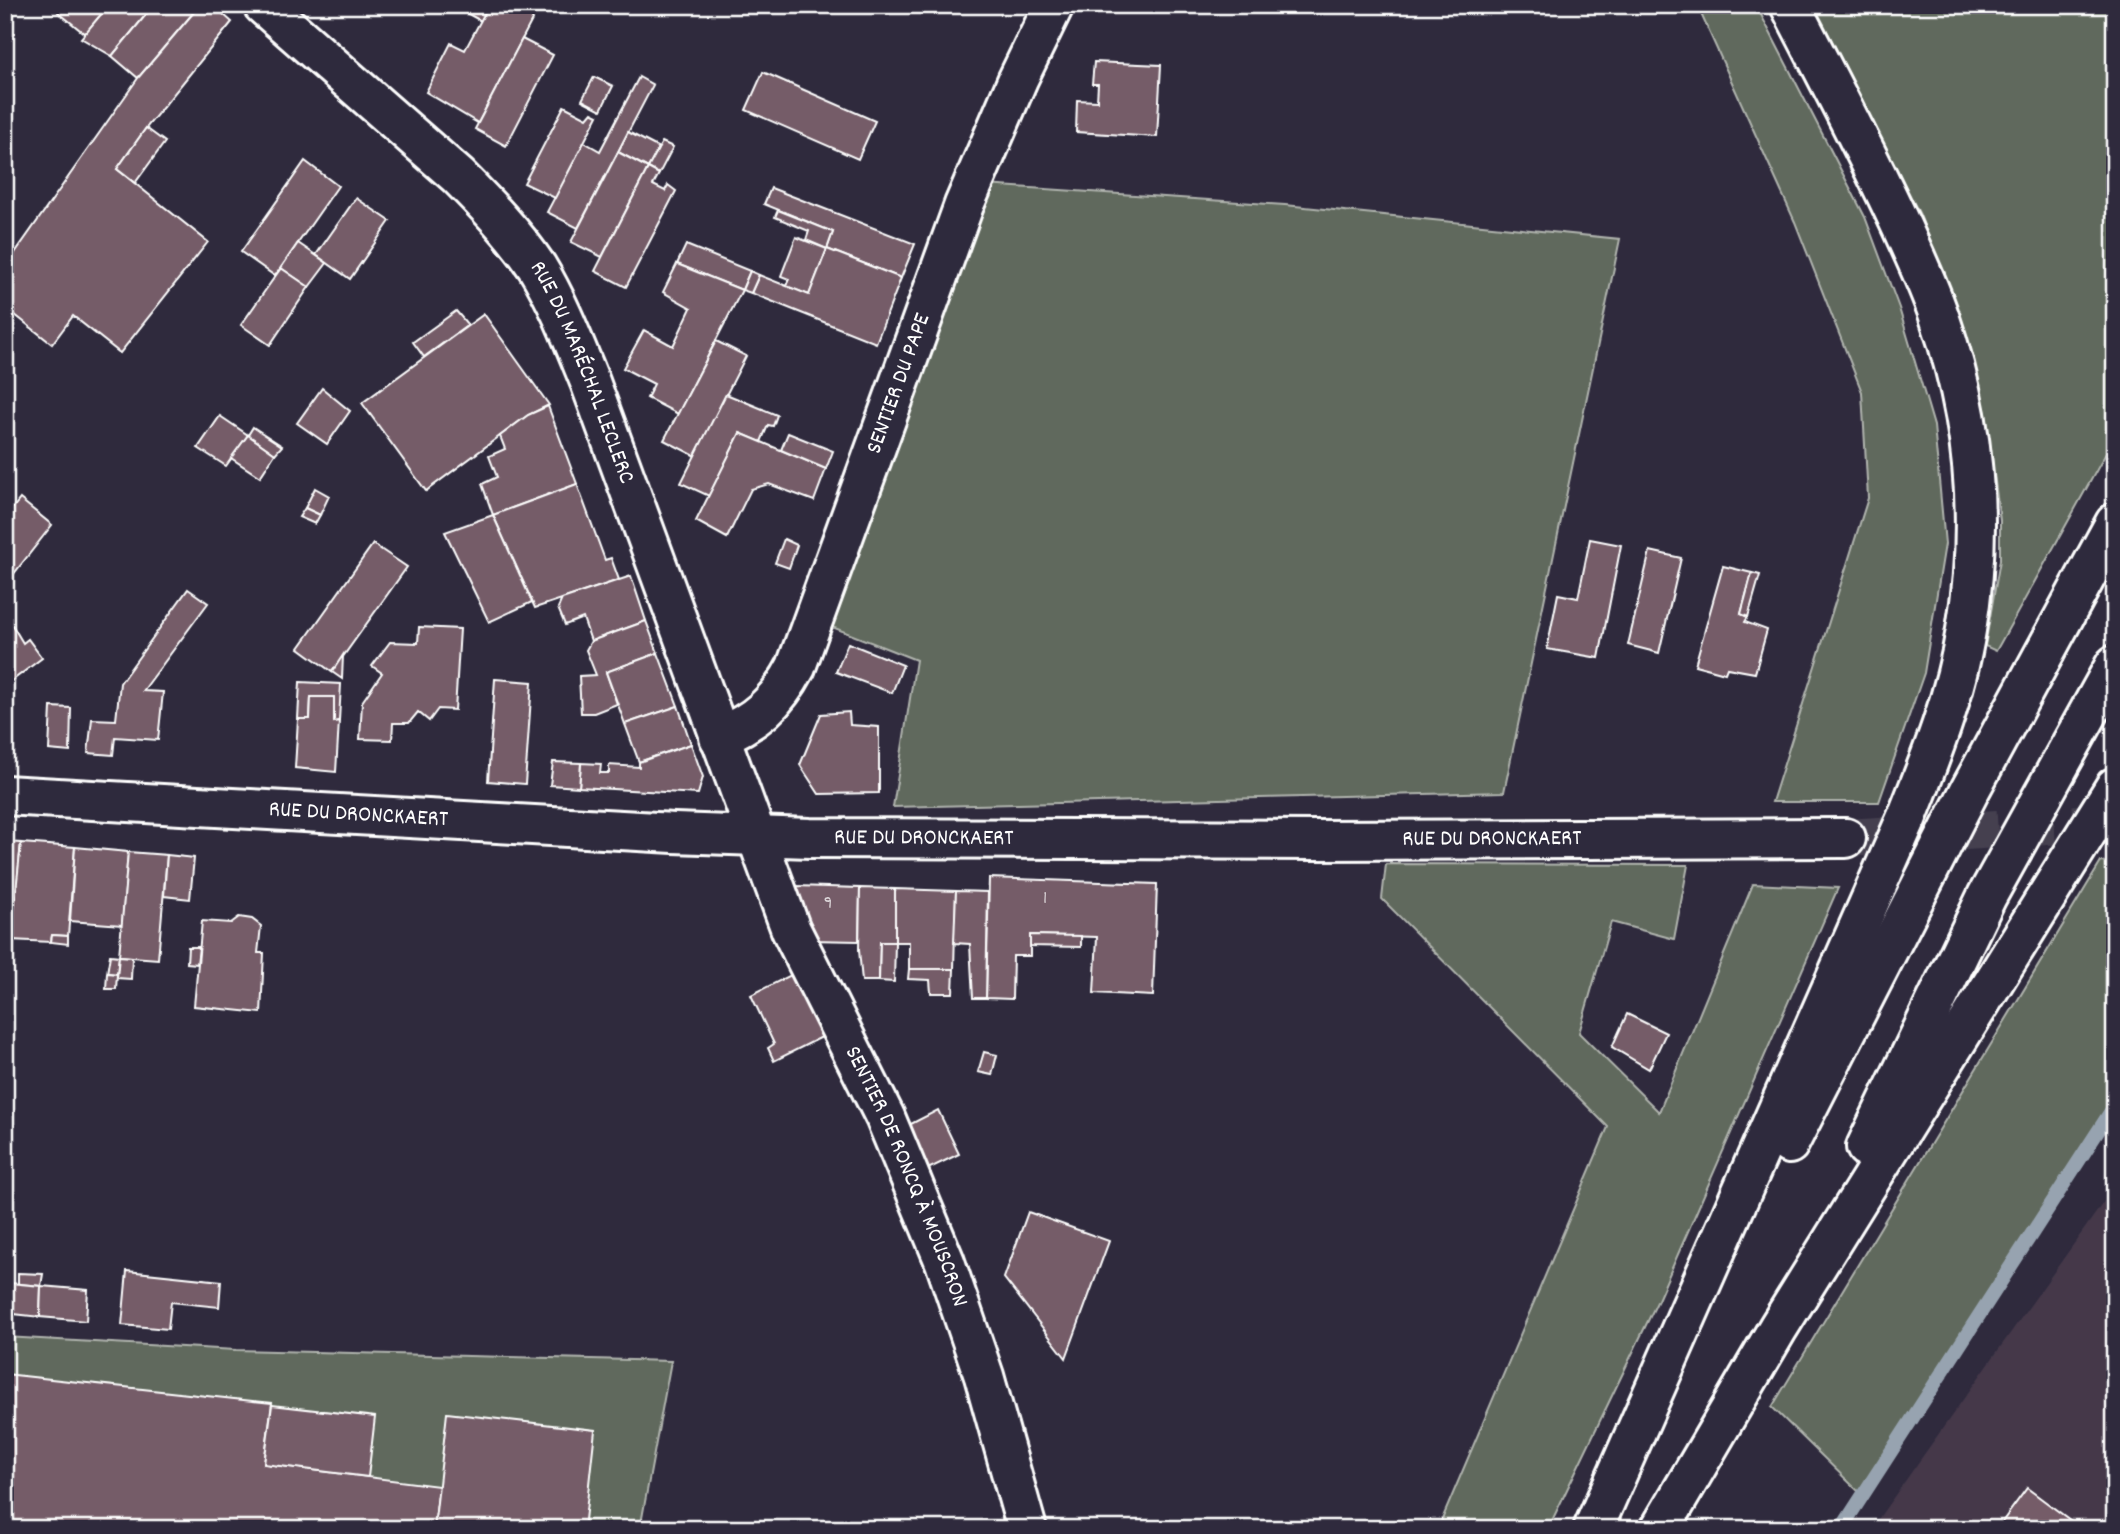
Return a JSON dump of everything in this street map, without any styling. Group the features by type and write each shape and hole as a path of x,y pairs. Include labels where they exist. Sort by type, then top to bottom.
{"main road":[{"name":"RUE DU MARÉCHAL LECLERC","path":"264,5 458,176 488,206 536,266 556,301 590,382 756,836"},
{"name":"SENTIER DU PAPE","path":"719,737 746,725 760,715 788,683 796,667 964,205 1018,79 1054,5"},
{"path":"1593,1529 1907,817 1950,700 1966,632 1973,583 1976,513 1971,448 1959,386 1939,316 1876,172 1790,5"},
{"path":"1593,1529 1970,790 2115,523"},
{"path":"1778,1328 1987,896 2115,665"},
{"path":"1660,1529 1778,1328 2115,787"},
{"name":"RUE DU DRONCKAERT","path":"5,795 824,838 1846,838"},
{"name":"SENTIER DE RONCQ À MOUSCRON","path":"756,836 791,930 885,1117 925,1212 984,1376 1027,1529"}],"shaded area":[{"path":"2115,1186 2115,1529 1871,1529"}],"green space":[{"path":"1697,5 1756,5 1865,217 1899,308 1934,426 1945,544 1924,673 1879,802 1772,802 1868,498 1862,392 1795,222"},
{"path":"1814,5 2115,5 2115,437 1996,651 1985,646 2000,560 2000,520 1986,413 1965,336 1920,215"},
{"path":"985,185 1285,205 1620,239 1504,792 893,807 916,660 832,627"},
{"path":"2101,862 2115,863 2115,1105 1862,1495 1772,1407"},
{"path":"1386,864 1688,865 1674,939 1611,922 1579,1033 1659,1112 1753,884 1838,888 1658,1300 1548,1529 1438,1529 1608,1127 1382,899"},
{"path":"5,1337 236,1350 671,1361 640,1529 5,1529"}],"building":[{"path":"64,5 109,5 85,34 58,12"},
{"path":"109,5 154,5 112,56 81,38"},
{"path":"154,5 200,5 138,78 112,56"},
{"path":"200,5 213,5 232,22 146,128 117,169 208,242 120,353 73,316 52,344 5,307 5,267 138,78"},
{"path":"452,5 489,5 481,21"},
{"path":"489,5 540,5 478,123 426,92 451,43 465,50"},
{"path":"522,39 553,55 506,146 475,129"},
{"path":"1094,62 1161,65 1157,137 1076,132 1077,100 1097,101 1098,84 1092,84"},
{"path":"763,72 875,121 858,159 746,110"},
{"path":"594,77 613,86 601,110 582,100"},
{"path":"639,77 653,85 578,228 547,212 584,142 600,151"},
{"path":"564,106 587,118 592,112 598,115 555,198 524,183"},
{"path":"146,128 165,142 135,183 117,169"},
{"path":"628,132 659,148 648,168 618,152"},
{"path":"662,142 673,147 659,174 648,168"},
{"path":"618,152 648,168 602,257 571,242"},
{"path":"305,161 338,186 275,276 241,252"},
{"path":"648,168 659,174 653,185 665,191 668,185 676,191 626,287 595,271"},
{"path":"771,188 915,244 901,278 827,249 833,232 764,204"},
{"path":"356,198 390,221 350,279 316,255"},
{"path":"778,210 833,232 827,249 806,240 809,231 775,217"},
{"path":"796,237 827,249 809,295 786,286 789,279 781,276"},
{"path":"298,243 327,263 309,287 281,268"},
{"path":"686,245 750,271 742,290 677,264"},
{"path":"827,249 901,278 876,343 751,293 759,275 809,295"},
{"path":"677,264 742,290 678,414 647,398 654,384 623,368 644,330 673,346 691,308 663,292"},
{"path":"281,268 309,287 270,345 241,325"},
{"path":"750,271 759,275 751,293 742,290"},
{"path":"456,311 468,325 424,357 413,342"},
{"path":"484,314 549,405 528,415 426,491 362,403"},
{"path":"716,341 746,356 695,456 664,440"},
{"path":"322,388 350,411 327,444 297,423"},
{"path":"726,394 777,415 773,426 768,425 761,442 740,433 709,496 681,483"},
{"path":"548,406 577,484 493,515 482,484 497,477 489,456 505,449 500,436 528,415"},
{"path":"220,416 248,435 226,466 198,448"},
{"path":"253,427 282,446 275,454 248,435"},
{"path":"740,433 826,469 814,501 769,484 751,489 727,538 696,521"},
{"path":"788,433 833,451 826,469 781,450"},
{"path":"248,435 275,454 260,477 231,458"},
{"path":"577,484 605,560 611,558 619,580 535,608 493,515"},
{"path":"315,488 329,496 320,515 305,508"},
{"path":"20,499 52,525 5,585 5,518"},
{"path":"305,508 320,515 315,524 299,517"},
{"path":"493,515 532,602 489,622 445,532"},
{"path":"784,539 797,545 789,568 775,563"},
{"path":"1590,539 1621,545 1599,658 1547,649 1558,594 1578,598"},
{"path":"373,544 407,567 332,672 299,648"},
{"path":"1650,551 1681,558 1659,653 1628,645"},
{"path":"1723,566 1752,573 1741,614 1748,617 1745,622 1767,630 1755,673 1727,668 1725,673 1695,665"},
{"path":"1752,573 1760,575 1748,617 1741,614"},
{"path":"631,576 646,621 591,641 583,618 565,625 558,608 562,599"},
{"path":"188,589 208,603 143,691 163,692 158,740 115,737 113,755 88,753 92,719 116,720 120,683"},
{"path":"5,613 23,643 28,639 42,658 5,686"},
{"path":"646,621 658,653 606,672 617,704 594,713 581,713 579,676 596,675 586,650 591,641"},
{"path":"419,627 460,629 455,710 438,709 429,721 418,712 409,723 393,723 392,740 360,739 362,702 382,673 372,666 390,642 418,643"},
{"path":"848,643 903,665 892,693 836,672"},
{"path":"658,653 678,706 625,724 606,672"},
{"path":"343,655 342,679 332,672"},
{"path":"495,679 532,682 525,784 488,781"},
{"path":"300,682 341,684 339,721 334,722 334,697 311,697 310,719 298,719"},
{"path":"311,697 334,697 334,722 339,721 336,772 295,768 298,719 310,719"},
{"path":"678,706 691,744 639,762 625,724"},
{"path":"51,707 71,708 70,752 49,750"},
{"path":"849,712 850,725 879,727 879,793 819,794 800,765 821,714"},
{"path":"691,744 703,777 698,794 579,787 581,763 601,764 600,773 609,773 609,765 639,767 639,762"},
{"path":"553,762 581,763 579,787 550,785"},
{"path":"5,842 21,843 9,967 5,967"},
{"path":"21,843 75,847 68,936 52,935 51,942 11,940"},
{"path":"75,847 128,852 122,925 70,921"},
{"path":"128,852 167,855 158,959 119,956"},
{"path":"167,855 194,858 190,899 164,896"},
{"path":"989,878 1157,884 1153,996 1094,993 1097,937 1030,935 1030,956 1013,956 1012,999 986,998"},
{"path":"795,886 860,888 859,941 809,940"},
{"path":"860,888 895,889 895,942 880,942 879,981 862,981 859,950"},
{"path":"895,889 956,891 954,969 909,969 909,942 895,942"},
{"path":"956,891 988,892 986,998 973,998 970,944 954,943"},
{"path":"239,917 252,919 261,926 258,953 264,953 261,1013 194,1006 202,921 231,923"},
{"path":"52,935 68,936 68,944 51,942"},
{"path":"1030,935 1081,936 1081,947 1030,946"},
{"path":"880,942 895,942 894,982 879,981"},
{"path":"188,947 199,947 197,964 187,963"},
{"path":"110,955 119,956 117,974 107,973"},
{"path":"119,956 132,957 131,979 117,978"},
{"path":"909,969 954,969 953,993 931,993 930,980 908,979"},
{"path":"107,973 117,974 116,989 106,989"},
{"path":"795,973 826,1035 774,1061 768,1048 774,1044 751,995"},
{"path":"1627,1014 1666,1033 1649,1069 1612,1047"},
{"path":"984,1052 997,1055 992,1075 978,1072"},
{"path":"938,1110 959,1154 926,1170 905,1127"},
{"path":"1028,1212 1109,1241 1066,1358 1004,1278"},
{"path":"127,1271 221,1281 219,1307 171,1302 168,1329 122,1325"},
{"path":"18,1273 43,1274 41,1286 18,1284"},
{"path":"5,1277 9,1277 10,1283 41,1286 40,1317 5,1313"},
{"path":"41,1286 88,1290 86,1321 40,1317"},
{"path":"5,1374 272,1403 264,1464 439,1486 434,1529 5,1529"},
{"path":"272,1405 375,1417 368,1477 264,1464"},
{"path":"447,1413 595,1430 584,1529 434,1529"},
{"path":"2027,1488 2082,1529 1997,1529"}],"waterway":[{"path":"1841,1529 2115,1105"}],"tunnel":[{"path":"1846,838 2115,822"}]}
